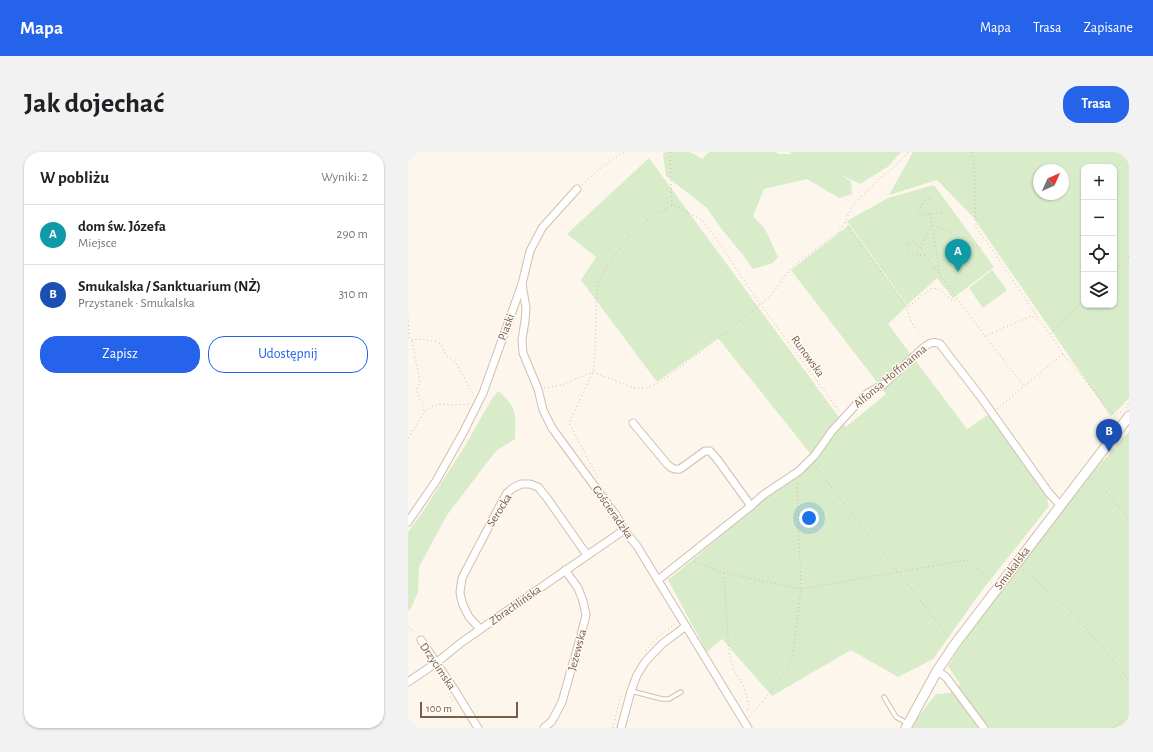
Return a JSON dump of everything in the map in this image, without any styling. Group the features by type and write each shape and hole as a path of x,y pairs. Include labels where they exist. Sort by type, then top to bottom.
{"street":[{"name":"Piaski","path":"408,522 436,481 463,433 483,393 522,284 530,251 542,228 576,189"},
{"name":"Gościeradzka","path":"522,284 526,308 522,340 523,353 538,388 544,410 552,428 637,546 746,725"},
{"name":"Alfonsa Hoffmanna","path":"658,580 763,495 796,473 815,455 832,431 868,392 884,384 930,343 936,342 940,344 960,369 1049,493 1060,505"},
{"name":"Smukalska","path":"907,726 937,671 955,644 1123,424 1127,412"},
{"path":"632,423 667,464 675,470 680,469 705,451 710,451 751,506"},
{"name":"Serocka","path":"480,629 469,617 463,605 460,592 462,578 507,493 513,488 521,484 530,484 538,487 587,555"},
{"name":"Zbrachlińska","path":"408,682 436,663 480,629 624,530"},
{"name":"Jeżewska","path":"544,728 552,721 562,702 582,634 586,614 578,588 564,570"},
{"path":"621,728 631,691 637,675 645,662 662,644 686,626"},
{"name":"Drzycimska","path":"421,640 478,728"},
{"path":"937,671 946,677 984,728"}],"lane":[{"path":"631,691 662,699 669,699 681,692"},
{"path":"884,698 896,717 907,726"}],"path":[{"path":"576,189 602,167 624,152"},
{"path":"600,484 570,423 593,372 597,286 607,266 628,238 654,215 672,206 670,152"},
{"path":"538,388 562,385 593,372 634,388 646,388 659,383 772,295 791,268 838,232 845,222 852,206 908,152"},
{"path":"972,152 974,162 976,228 1063,354 1123,424"},
{"path":"929,198 932,199 942,211 940,213 930,213 919,215 917,213 924,201 929,198"},
{"name":"Runowska","path":"672,206 678,207 702,220 760,304 844,418"},
{"path":"930,213 940,275"},
{"path":"845,222 907,308 915,328 920,335 930,343"},
{"path":"932,224 981,248"},
{"path":"920,248 932,224"},
{"path":"934,268 960,247 963,239"},
{"path":"925,254 918,256 910,252 906,247 907,244 912,241 925,254 1024,386"},
{"path":"1117,268 1129,256"},
{"path":"907,308 930,289 934,288 943,292 953,301 958,298"},
{"path":"1050,334 1081,304"},
{"path":"985,336 1031,316 1039,320"},
{"path":"408,317 409,338 412,340 420,382 417,392 424,405 424,413"},
{"path":"408,438 424,413 429,408 439,404 455,405 478,403 456,363 447,356 441,344 437,342 412,340"},
{"path":"992,413 1063,354"},
{"path":"1127,412 1129,402"},
{"path":"1127,412 1129,407"},
{"path":"1113,418 1117,414 1127,412"},
{"path":"810,460 955,644"},
{"path":"1085,472 1112,498 1129,520"},
{"path":"746,725 789,665 793,657 801,589 796,473"},
{"path":"686,558 724,572 801,589 966,560 994,583"},
{"path":"1016,564 1075,615 1129,680"},
{"path":"724,572 729,653 733,668 744,687 749,705 746,725"},
{"name":"Drzycimska","path":"408,627 417,634 421,640"},
{"path":"448,690 448,694 455,704"},
{"path":"1113,728 1129,716"}],"green space":[{"path":"665,152 690,152 702,159 709,152 775,152 779,154 792,154 789,152 901,152 889,166 860,184 835,172 851,181 852,194 839,198 807,179 764,189 753,216 765,229 778,257 773,263 753,269 707,208 666,176 663,154"},
{"path":"913,152 1129,152 1129,398 1111,417 973,217 937,180 889,195"},
{"path":"649,158 846,427 886,394 791,270 849,225 907,306 888,324 967,429 991,413 1048,499 1049,506 983,589 933,659 898,677 851,650 772,696 722,639 707,652 668,580 814,458 718,338 657,382 581,280 596,257 567,234"},
{"path":"934,185 994,267 953,298 937,278 907,305 847,221 888,198"},
{"path":"992,270 1007,290 983,308 969,288"},
{"path":"498,391 509,402 514,412 516,423 515,439 496,451 447,515 419,567 418,592 411,608 408,611 408,532 465,446 491,400"},
{"path":"1129,432 1129,728 912,728 918,717 936,694 950,693 960,684 948,666 959,648 1063,505"}],"place":[{"name":"dom św. Józefa","path":"958,272"},
{"name":"Smukalska / Sanktuarium (NŻ)","path":"1109,452"}]}
